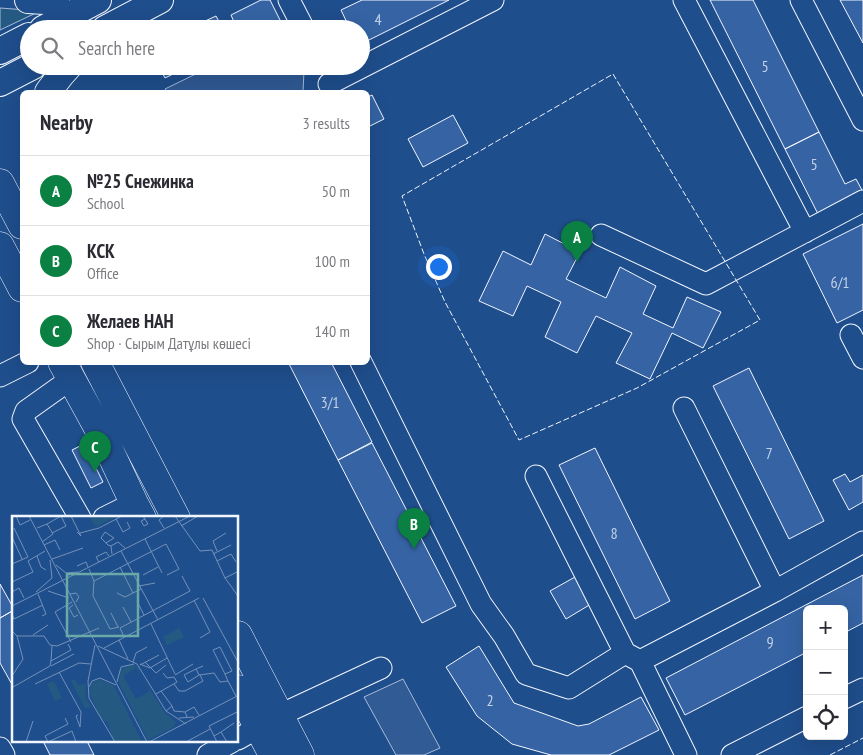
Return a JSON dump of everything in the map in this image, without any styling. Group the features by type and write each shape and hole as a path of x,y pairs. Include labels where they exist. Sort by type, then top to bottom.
{"highway":[{"path":"0,183 20,221"},
{"path":"0,246 20,286"},
{"path":"98,365 175,516"},
{"path":"66,371 103,437 138,510"},
{"path":"239,640 258,727 300,755"},
{"path":"239,692 273,755"}],"main road":[{"path":"28,0 45,2 56,0"},
{"path":"59,20 98,0"},
{"path":"123,20 152,5"},
{"path":"130,20 152,5"},
{"path":"0,51 20,41"},
{"path":"0,83 20,73"},
{"path":"49,90 60,75"},
{"path":"0,272 20,288"}],"street":[{"path":"289,0 299,20"},
{"path":"370,60 493,0"},
{"path":"684,0 805,232"},
{"path":"801,0 863,120"},
{"path":"326,81 338,75"},
{"path":"601,235 706,284 863,200"},
{"path":"851,335 863,358"},
{"path":"0,376 22,365"},
{"path":"362,365 481,604 504,636 526,674 569,688 775,591 863,542"},
{"path":"66,371 26,410 23,419 79,516"},
{"path":"684,408 775,591"},
{"path":"536,476 686,755"},
{"path":"112,516 138,510"},
{"path":"258,727 381,668"},
{"path":"848,696 863,689"},
{"path":"732,755 803,719"},
{"path":"208,755 231,742"},
{"path":"0,748 4,755"}],"shaded area":[{"path":"0,8 40,11 20,20 0,30"},
{"path":"194,75 304,75 303,90 165,89"},
{"path":"403,679 440,748 424,755 396,755 364,697"}],"building":[{"path":"261,0 270,0 280,20 233,20 231,15"},
{"path":"362,0 449,0 370,40 370,20 346,20 341,10"},
{"path":"710,0 753,0 819,132 785,149"},
{"path":"840,0 863,0 863,43"},
{"path":"216,16 218,20 207,20"},
{"path":"372,95 384,119 370,126 370,96"},
{"path":"453,115 468,143 423,167 408,139"},
{"path":"819,132 845,184 856,179 863,192 818,214 785,149"},
{"path":"863,224 863,310 837,323 803,254"},
{"path":"545,234 580,252 566,279 606,298 620,267 656,286 643,314 673,328 687,297 721,312 703,348 672,333 650,379 616,363 632,333 596,316 577,353 545,337 561,302 527,286 513,316 479,301 503,251 531,265"},
{"path":"290,365 333,365 372,442 338,460"},
{"path":"749,368 824,521 789,539 713,386"},
{"path":"372,443 456,606 422,623 338,460"},
{"path":"84,444 103,482 91,488 72,450"},
{"path":"595,448 670,601 635,619 559,465"},
{"path":"845,474 850,482 863,475 863,502 849,510 833,480"},
{"path":"863,575 863,623 848,631 848,605 806,605"},
{"path":"575,577 591,604 566,619 550,591"},
{"path":"0,584 12,605 12,611 0,618"},
{"path":"803,606 803,654 685,715 666,678"},
{"path":"12,611 12,684 0,663 0,618"},
{"path":"479,646 514,703 578,726 589,724 641,697 659,730 609,755 551,755 512,744 477,716 446,667"},
{"path":"44,742 88,742 94,755 50,755"}],"fence":[{"path":"613,74 760,320 637,388 519,440 445,302 402,196 613,74"},
{"path":"830,755 863,738"}],"place":[{"name":"№25 Снежинка","path":"577,262"},
{"name":"Желаев НАН","path":"95,472"},
{"name":"КСК","path":"414,549"}]}
